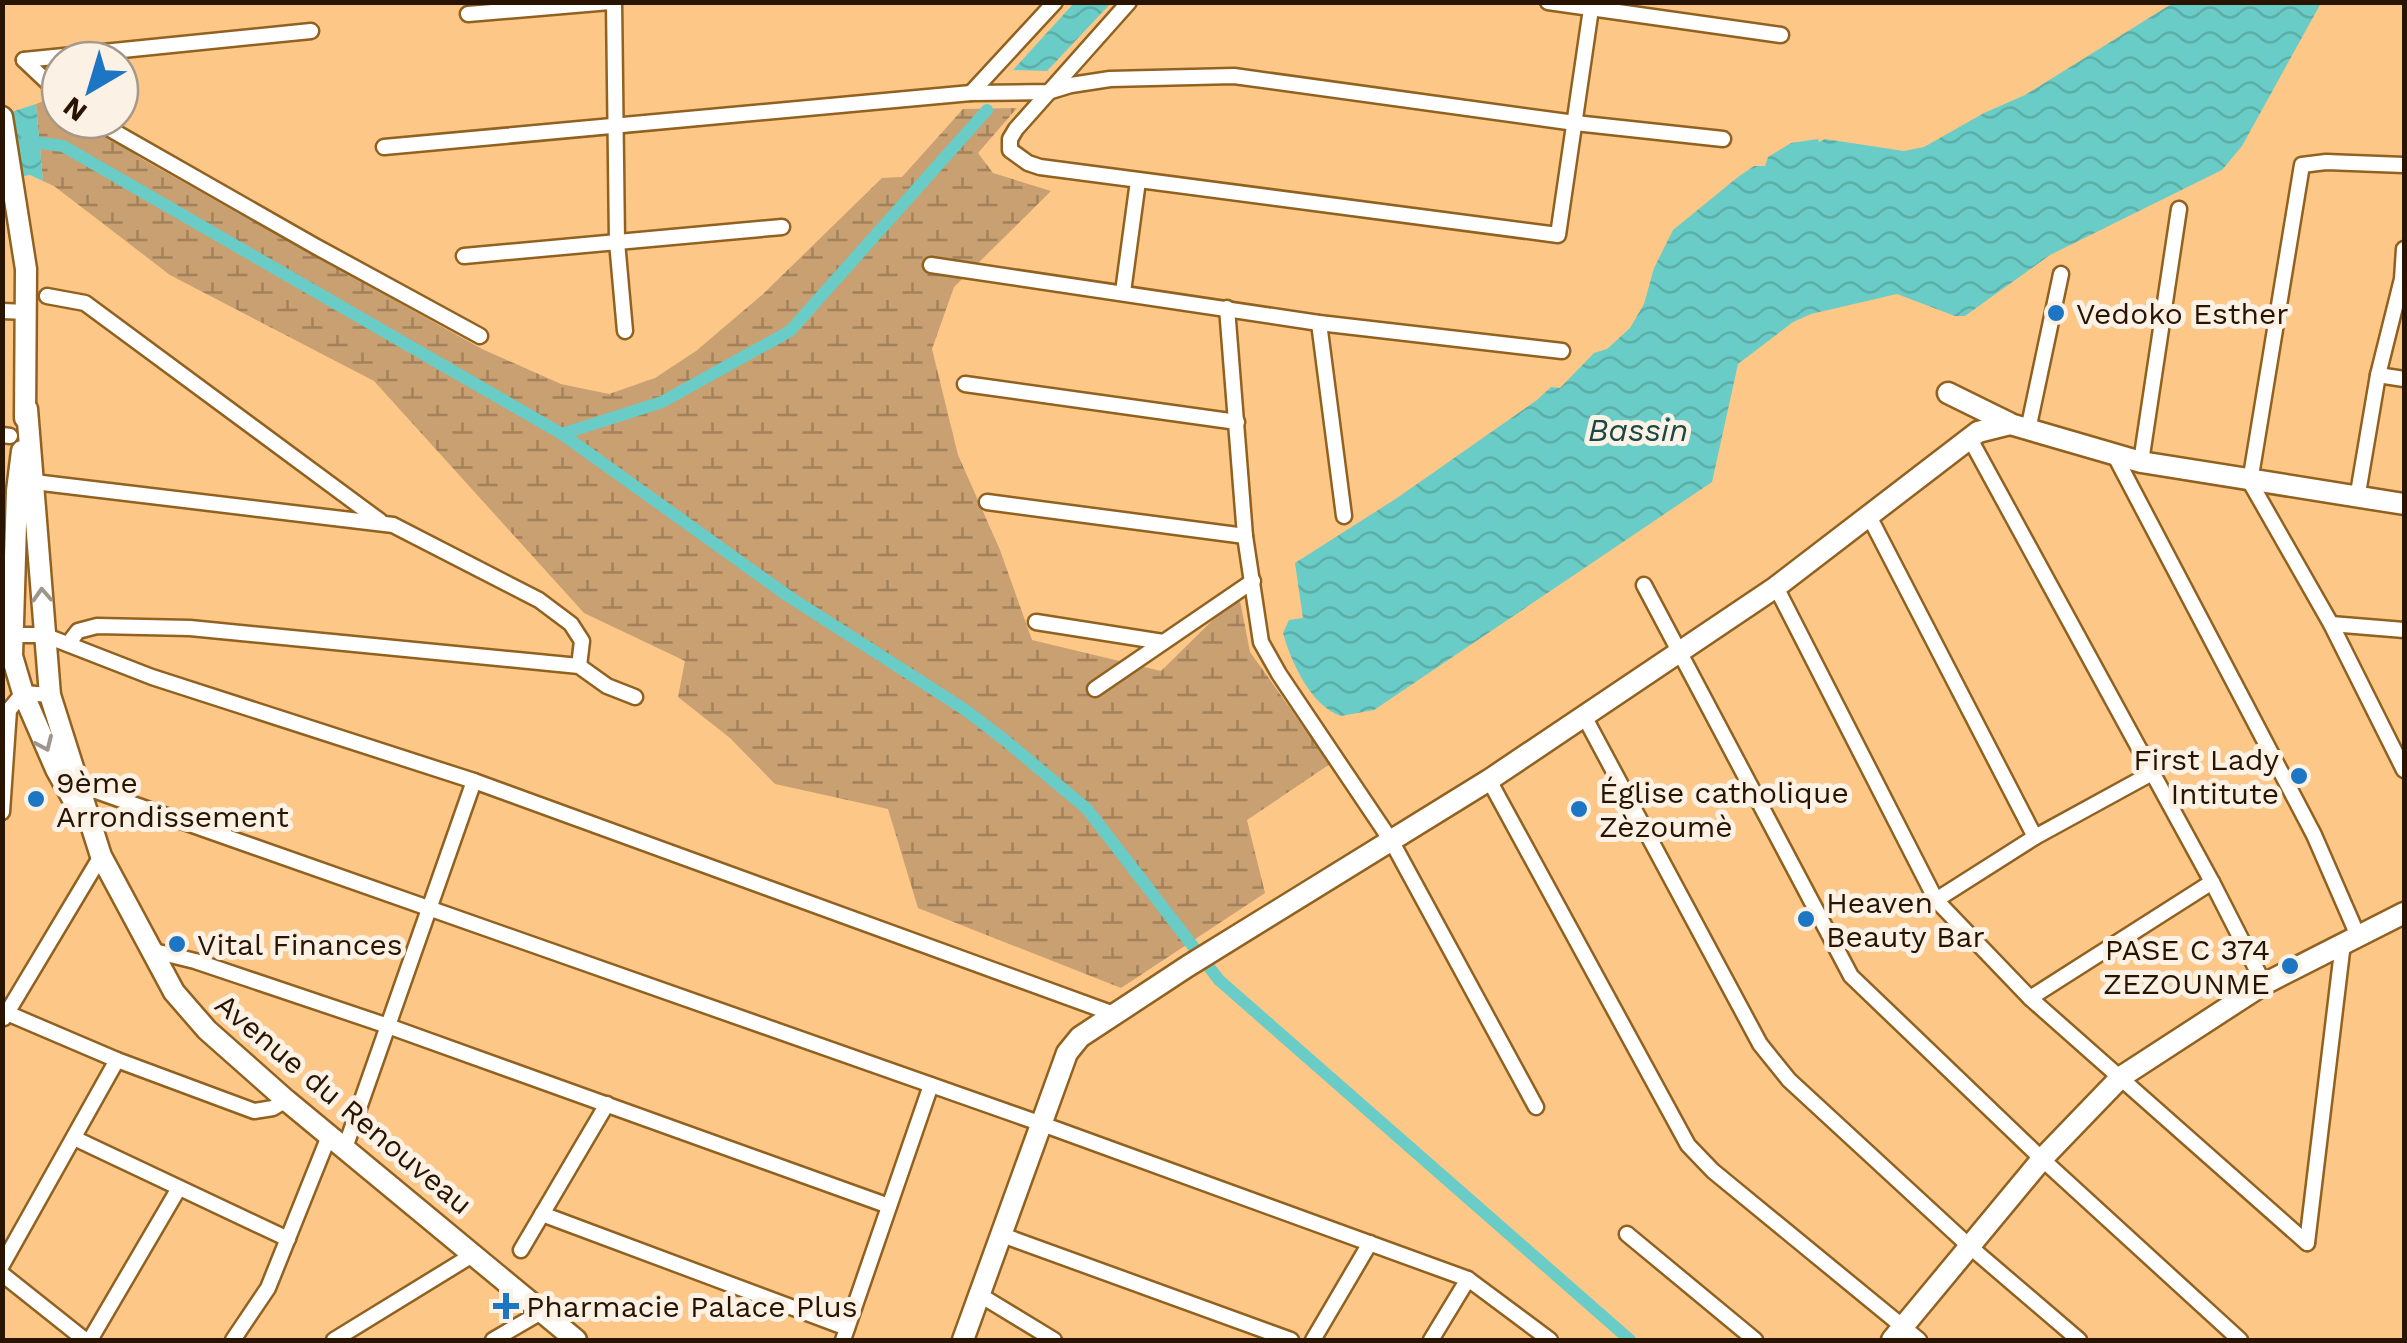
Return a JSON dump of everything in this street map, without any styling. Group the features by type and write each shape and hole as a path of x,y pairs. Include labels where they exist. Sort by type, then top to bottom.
{"street":[{"path":"468,14 612,2 617,242 626,331"},
{"path":"972,93 1055,2"},
{"path":"1129,2 1010,139 1010,150 1016,156 1040,167 1558,235 1592,6"},
{"path":"1548,2 1781,36"},
{"path":"140,48 311,31"},
{"path":"40,58 24,60 40,75"},
{"path":"384,147 972,93 1048,92 1070,84 1110,80 1234,76 1575,123 1723,139"},
{"name":"Avenue du Renouveau","path":"2,117 24,243 28,312 26,408 9,623 16,676 62,781 90,826"},
{"path":"129,140 480,336"},
{"path":"2404,165 2302,165 2250,482 2397,737 2404,770"},
{"path":"1123,292 1138,181"},
{"path":"2141,462 2180,209"},
{"path":"464,256 782,226"},
{"path":"2358,499 2378,374 2403,279 2404,248"},
{"path":"931,266 1319,322 1562,351"},
{"path":"2019,427 2062,274"},
{"path":"47,296 85,302 381,522"},
{"path":"1227,308 1245,536 1261,642 1392,842 1536,1107"},
{"path":"2,311 28,312"},
{"path":"1319,322 1344,516"},
{"path":"2378,374 2404,378"},
{"path":"965,384 1237,422"},
{"path":"2264,984 2212,882 1965,440 1963,420 1948,393 2019,427 2115,456 2250,482 2404,504"},
{"name":"Avenue du Renouveau","path":"26,408 50,695 101,856 150,950 190,1012 286,1100 576,1340"},
{"path":"963,1340 1074,1044 1208,953 1488,780 1776,587 1870,518 1965,440 1987,428 2019,427"},
{"path":"1776,587 1936,900 2030,998 2307,1243 2351,940 2314,836 2115,456"},
{"path":"34,482 381,522 405,529 539,600 572,624 582,642 579,666"},
{"path":"987,502 1245,536"},
{"path":"1870,518 2035,838"},
{"path":"1094,689 1253,581"},
{"path":"1644,585 1682,650 1851,976 2042,1159 2240,1340"},
{"path":"1036,622 1163,642"},
{"path":"9,623 152,677 474,781 1114,1014"},
{"path":"2331,624 2404,630"},
{"path":"68,644 78,631 97,626 190,628 579,666 607,686 636,697"},
{"path":"2,812 9,710 23,693 50,695"},
{"path":"1584,716 1760,1044 1789,1080 1968,1245 2079,1340"},
{"path":"1936,900 2035,838 2152,773"},
{"path":"1488,780 1688,1145 1904,1336 1968,1245 2042,1159 2122,1077 2264,984 2404,913"},
{"path":"240,1338 268,1288 388,1026 474,781"},
{"path":"80,785 1042,1124 1468,1279 1550,1340"},
{"path":"101,856 5,1017 254,1111 273,1108 286,1100"},
{"path":"2030,998 2212,882"},
{"path":"150,950 196,961 388,1026 889,1206"},
{"path":"2,1264 118,1060"},
{"path":"542,1214 845,1334 931,1085"},
{"path":"521,1250 608,1104"},
{"path":"74,1138 288,1240"},
{"path":"2,1274 87,1340 179,1188"},
{"path":"1627,1234 1755,1340"},
{"path":"1002,1236 1291,1340"},
{"path":"1312,1340 1370,1243"},
{"path":"334,1340 474,1254"},
{"path":"1431,1340 1468,1279"},
{"path":"980,1295 1054,1340"},
{"path":"493,1340 543,1311"}],"green space":[{"path":"40,102 40,140 114,140 482,349 561,384 609,394 655,378 696,351 763,294 882,178 902,177 963,109 1017,108 978,153 993,173 1051,191 954,287 932,349 958,455 1000,550 1032,640 1161,671 1223,610 1240,601 1250,652 1330,764 1247,820 1265,893 1121,988 918,908 888,809 775,784 730,738 678,697 685,661 584,613 374,381 170,275 43,181 36,104"}],"water":[{"path":"1074,3 1111,3 1047,71 1013,70"},
{"name":"Bassin","path":"2173,3 2321,3 2242,146 2222,170 2050,255 1965,316 1955,316 1897,294 1811,314 1793,322 1738,364 1712,482 1374,710 1341,716 1320,703 1297,669 1283,633 1289,620 1303,618 1295,563 1397,498 1551,387 1560,388 1594,353 1607,349 1630,328 1644,304 1654,268 1673,230 1738,177 1754,166 1765,166 1768,157 1791,143 1825,139 1904,151 1924,147 2025,95"},
{"path":"36,104 43,181 30,175 3,179 2,115"}],"waterway":[{"path":"562,434 662,402 790,331 987,110"},
{"path":"26,141 63,146 562,434 788,596 964,709 1087,809 1219,980 1630,1340"}],"place":[{"name":"Vedoko Esther","path":"2056,313"},
{"name":"First Lady Intitute","path":"2299,776"},
{"name":"9ème Arrondissement","path":"36,799"},
{"name":"Église catholique Zèzoumè","path":"1579,809"},
{"name":"Heaven Beauty Bar","path":"1806,919"},
{"name":"Vital Finances","path":"177,944"},
{"name":"PASE C 374 ZEZOUNME","path":"2290,966"},
{"name":"Pharmacie Palace Plus","path":"506,1306"}]}
